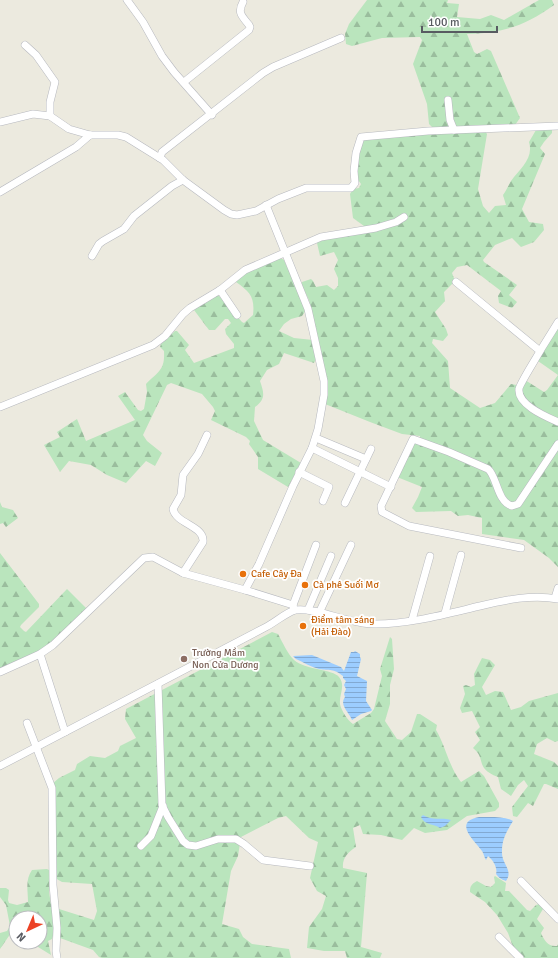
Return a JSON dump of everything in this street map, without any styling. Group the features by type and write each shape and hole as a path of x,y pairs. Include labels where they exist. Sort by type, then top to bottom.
{"street":[{"path":"127,0 143,22 162,56 212,115"},
{"path":"184,82 249,30 250,27 241,14 240,9 243,2"},
{"path":"160,158 162,152 212,115 263,73 342,38"},
{"path":"24,45 40,60 55,82 50,102 50,116"},
{"path":"448,100 450,120 454,130"},
{"path":"0,122 33,114 50,116 69,129 90,135 118,135 126,137 160,158 183,180 231,214 242,214 256,210 278,199 306,188 353,187 355,183 354,171 356,153 361,137 454,130 558,126"},
{"path":"0,192 76,147 90,135"},
{"path":"92,256 99,244 124,229 134,216 172,186 183,180"},
{"path":"245,590 259,564 299,472 316,438 321,413 324,381 308,309 266,205"},
{"path":"0,407 154,345 165,336 183,314 190,308 220,290 245,270 321,237 376,228 396,222 404,217"},
{"path":"456,282 540,351"},
{"path":"220,290 237,314"},
{"path":"558,322 520,385 519,393 530,407 546,417 558,422"},
{"path":"183,573 204,540 199,532 174,514 173,510 181,495 183,475 198,454 207,435"},
{"path":"316,438 366,459"},
{"path":"521,548 409,526 384,514 381,510 381,506 414,439 488,469 492,473 496,487 509,506 515,506 522,498 558,444"},
{"path":"312,448 391,487"},
{"path":"345,503 371,449"},
{"path":"299,472 329,486 323,501"},
{"path":"0,764 36,748 266,627 293,608 316,545"},
{"path":"318,613 351,545"},
{"path":"445,613 461,555"},
{"path":"308,610 331,556"},
{"path":"412,620 430,556"},
{"path":"0,672 40,654 57,642 144,558 153,557 183,573 245,590 293,608 308,610 361,623 374,624 394,624 515,599 531,597 556,599 558,588"},
{"path":"40,654 65,732"},
{"path":"141,846 151,836 162,806 158,684"},
{"path":"26,723 52,788 53,885 57,928 57,958"},
{"path":"162,806 183,841 188,845 196,846 218,839 236,840 244,844 263,860 310,866"},
{"path":"521,881 558,919"},
{"path":"499,937 520,958"}],"green space":[{"path":"367,0 448,0 447,3 459,4 457,17 480,19 491,15 504,20 539,0 552,0 554,5 533,18 513,27 492,32 467,34 474,52 477,54 487,49 491,51 520,118 515,125 433,128 429,124 427,104 413,64 422,40 420,37 382,38 352,46 346,44 345,34 349,24"},
{"path":"536,130 552,130 552,133 540,148 545,154 522,209 529,222 543,224 544,230 534,242 521,247 512,238 495,245 483,260 517,285 509,295 517,302 512,308 499,303 498,296 501,291 467,265 457,267 452,273 455,281 444,292 445,301 435,312 446,329 448,335 443,341 433,339 432,343 448,361 450,388 480,408 495,403 511,384 522,386 525,380 544,392 558,375 558,567 549,558 524,540 482,534 482,518 468,515 458,516 451,511 416,512 412,508 422,487 397,477 410,447 420,438 420,436 402,434 325,404 327,379 309,300 302,286 302,282 311,279 316,287 327,285 334,290 338,286 338,278 334,269 338,260 334,252 320,256 317,243 319,240 364,231 364,226 353,218 350,194 353,189 359,188 361,184 356,177 356,162 364,137 485,131 487,134 478,189 483,206 489,213 495,206 506,205 503,195 511,181 528,158 530,153 529,142"},
{"path":"279,257 284,260 306,310 302,316 291,319 284,324 279,331 294,338 313,340 316,359 314,363 284,353 279,364 267,370 260,381 263,396 259,404 255,407 254,421 263,440 301,463 288,487 258,469 258,457 249,444 250,441 246,437 211,420 215,411 202,394 171,383 167,385 143,435 147,441 162,453 155,466 146,461 126,483 107,475 91,465 69,461 60,472 44,445 60,437 57,432 77,419 86,441 135,420 118,396 125,392 138,410 141,411 144,409 147,392 146,384 158,373 162,366 164,351 160,347 161,344 175,331 177,331 189,345 185,350 194,363 234,348 234,344 226,334 225,329 231,323 228,319 225,319 215,330 209,330 194,310 214,295 219,296 244,323 253,315 253,304 248,292 236,282 237,280 248,271"},
{"path":"558,325 558,375 538,361 538,358"},
{"path":"0,502 2,507 13,510 18,518 6,527 3,523 0,524"},
{"path":"0,553 39,604 39,607 21,625 20,627 24,631 26,632 67,589 87,609 40,653 0,669"},
{"path":"272,632 278,634 285,648 294,660 311,668 331,672 339,677 342,684 340,704 343,712 353,724 371,713 374,709 382,676 380,669 390,637 392,639 394,669 390,685 390,704 385,721 397,739 402,740 411,732 417,714 420,714 437,725 436,730 453,770 461,782 479,771 484,776 499,803 499,807 495,811 467,816 447,830 425,833 414,828 402,840 381,835 363,834 360,825 353,828 356,847 346,856 343,861 343,868 367,873 361,947 382,953 380,958 347,958 345,951 324,951 307,948 309,927 322,909 326,896 317,891 310,878 318,842 309,838 286,816 278,818 241,837 238,856 231,871 222,924 239,929 243,937 252,944 289,949 291,958 102,958 99,957 93,950 60,938 56,910 59,909 94,920 97,911 92,884 62,882 55,878 52,784 59,778 75,770 77,764 90,756 105,758 118,751 120,746 136,738 125,719 126,709"},
{"path":"482,658 490,660 495,665 482,687 486,695 495,691 503,692 511,710 521,707 529,701 558,693 558,741 555,742 547,738 537,744 534,754 554,762 558,766 558,789 544,784 533,806 528,803 517,817 513,816 512,807 528,786 524,780 518,785 511,796 501,789 498,777 491,774 483,767 477,752 473,748 480,740 475,732 480,727 472,711 462,713 460,708 465,694 463,686 466,685 471,687 475,685 474,674"},
{"path":"32,870 49,870 49,892 55,929 52,939 48,941 48,910 8,910 8,916 6,905 0,897 0,888 6,888 9,890 9,903 17,905 28,902 27,885 28,878"},
{"path":"495,876 506,883 505,891 509,891 527,910 530,911 539,904 542,906 543,909 537,919 544,928 541,933 549,944 557,946 558,944 558,958 524,958 516,951 508,933 497,915 485,902 470,892 471,886 477,881 491,887 495,883"},
{"path":"8,929 8,937 0,949 0,933"},
{"path":"48,941 51,955 43,950 48,950"}],"water":[{"path":"355,651 360,654 361,659 357,676 367,681 366,701 372,710 361,714 352,720 343,703 346,689 344,685 346,681 343,676 334,671 313,667 293,656 312,655 341,667 344,671 351,652"},
{"path":"423,815 430,818 451,820 445,826 440,828 425,822 421,817"},
{"path":"479,817 502,818 513,821 505,835 502,847 503,860 509,874 506,881 496,874 496,867 493,862 488,856 486,860 482,851 468,832 466,827 467,823 471,819"}],"place":[{"name":"Cafe Cây Đa","path":"243,574"},
{"name":"Cà phê Suối Mơ","path":"305,585"},
{"name":"Điểm tâm sáng (Hải Đào)","path":"303,626"},
{"name":"Trường Mầm Non Cửa Dương","path":"184,659"}]}
